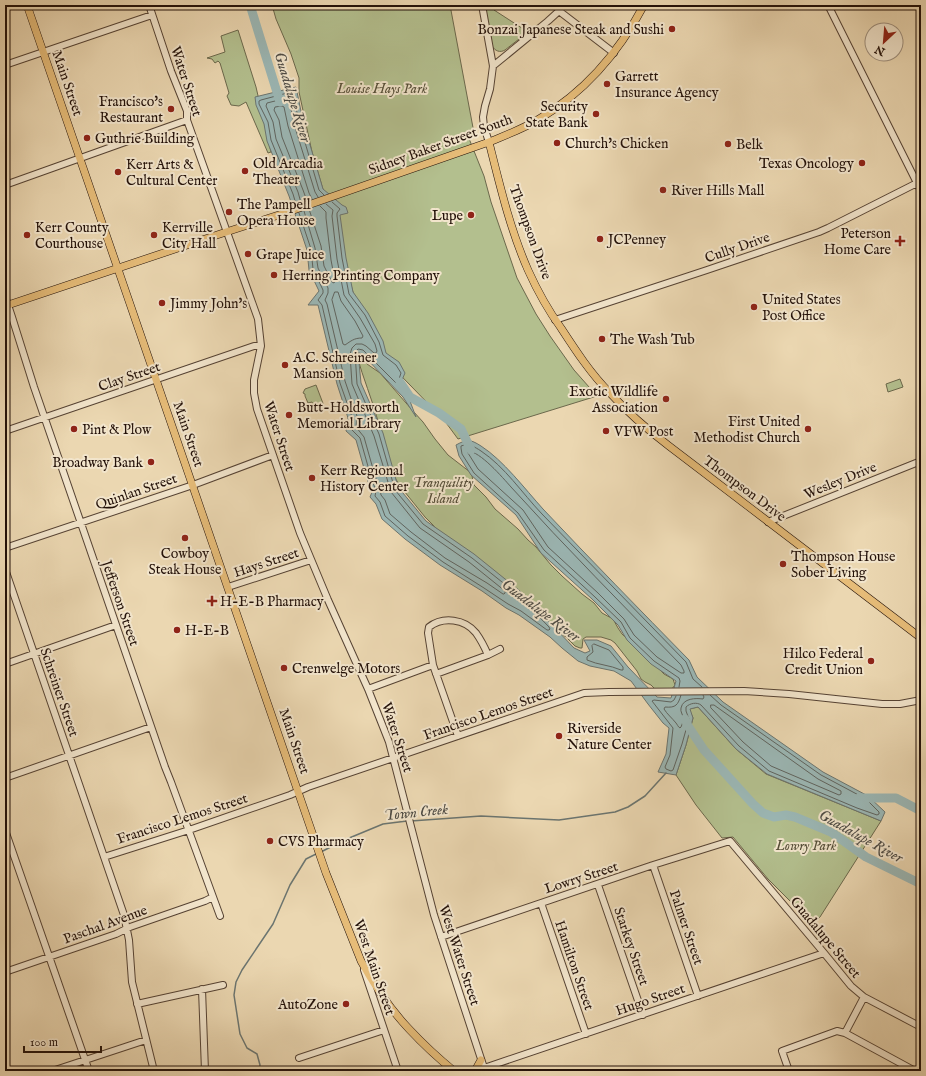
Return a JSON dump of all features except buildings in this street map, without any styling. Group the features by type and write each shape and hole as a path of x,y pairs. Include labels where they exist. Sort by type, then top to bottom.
{"main road":[{"name":"Main Street","path":"27,5 326,872"},
{"name":"Sidney Baker Street South","path":"7,306 291,211 489,142 527,126 552,111 580,89 601,68 614,54 630,31 644,5"},
{"name":"Thompson Drive","path":"489,142 516,240 529,271 555,320 578,355 609,393 663,442 921,638"},
{"name":"West Main Street","path":"326,872 361,961"},
{"path":"361,961 389,1003 409,1029 454,1071"},
{"path":"471,1071 476,1069 481,1060"}],"street":[{"name":"Water Street","path":"149,5 258,319 261,346 254,380 254,392 257,409 300,533 368,689 389,742 416,845"},
{"path":"482,5 493,66 490,90 483,117 484,127 489,142"},
{"path":"493,66 559,11 564,5"},
{"path":"828,5 919,182 921,191"},
{"path":"559,11 614,54"},
{"path":"5,65 152,15"},
{"path":"491,52 504,57"},
{"path":"5,185 188,120"},
{"name":"Cully Drive","path":"555,320 819,232 919,182"},
{"name":"Jefferson Street","path":"5,296 44,418 80,523 151,727 220,916"},
{"name":"Clay Street","path":"5,431 254,346 261,346"},
{"name":"Quinlan Street","path":"5,548 273,455"},
{"name":"Wesley Drive","path":"768,522 921,461"},
{"name":"Hays Street","path":"228,587 311,560"},
{"name":"Schreiner Street","path":"5,569 124,915 128,929 131,973 137,1004 154,1071"},
{"path":"458,736 433,665 428,633 429,627 445,620 455,620 470,627 477,634 488,655"},
{"path":"5,664 116,625"},
{"path":"436,674 488,655 500,648"},
{"path":"368,689 433,665"},
{"name":"Francisco Lemos Street","path":"104,857 189,830 308,787 584,693 744,691 882,704 900,704 921,700"},
{"path":"5,778 151,727"},
{"path":"5,830 89,1071"},
{"name":"Lowry Street","path":"441,937 598,885 653,865 730,841"},
{"name":"Guadalupe Street","path":"730,841 851,986 864,997 921,1027"},
{"name":"West Water Street","path":"416,845 434,915 485,1070"},
{"name":"Palmer Street","path":"653,865 698,996"},
{"name":"Starkey Street","path":"598,885 643,1015"},
{"name":"Paschal Avenue","path":"5,972 116,934 213,897"},
{"name":"Hamilton Street","path":"541,903 586,1034"},
{"name":"Hugo Street","path":"485,1070 824,953"},
{"name":"West Main Street","path":"361,961 398,1071"},
{"path":"137,1004 223,985"},
{"path":"202,989 205,1071"},
{"path":"845,1033 864,997"},
{"path":"299,1058 384,1030"},
{"path":"789,1071 782,1051 837,1031 845,1033 915,1071"},
{"path":"52,1071 146,1040"}],"green space":[{"name":"Louise Hays Park","path":"272,5 450,5 474,133 468,136 484,176 491,202 517,278 536,314 550,336 574,370 597,396 458,439 444,420 376,350 353,292 312,152 299,92 299,78"},
{"path":"486,5 494,5 494,10 528,32 505,50 496,50 492,46 485,8"},
{"path":"238,30 256,87 271,152 268,153 246,102 239,106 231,105 227,96 229,93 220,63 218,61 215,63 212,59 207,58 225,52 221,36"},
{"name":"Tranquility Island","path":"358,352 367,364 380,373 423,422 448,455 470,472 474,485 495,509 536,547 562,576 594,603 602,613 613,619 622,634 664,674 673,679 675,685 671,690 656,690 641,679 637,671 611,640 601,637 586,637 583,639 582,648 575,646 438,530 425,517 396,480 357,356"},
{"path":"900,379 903,387 888,392 886,384"},
{"path":"316,385 324,406 320,407 312,402 308,403 305,394 303,393 305,389"},
{"name":"Lowry Park","path":"698,707 736,749 766,774 881,821 820,917 813,924 768,879 733,837 722,838 696,805 676,775 693,718 689,709"}],"water":[{"path":"296,87 303,121 323,189 346,207 348,213 340,215 346,258 353,292 368,313 383,341 386,353 399,362 405,373 402,380 416,417 403,397 365,357 358,352 361,383 383,433 398,487 426,521 474,554 520,591 574,648 585,653 590,651 584,640 597,640 611,646 628,667 657,697 671,698 676,681 651,664 627,640 618,625 592,599 541,553 516,515 471,475 459,456 456,445 468,441 474,442 481,446 506,467 561,528 689,660 697,677 723,702 823,772 868,796 885,812 881,821 767,774 736,749 698,707 690,709 693,718 676,775 658,772 666,754 669,728 663,723 631,681 614,671 590,666 578,661 550,637 519,615 440,565 405,539 382,519 376,504 370,497 372,492 356,440 346,431 348,418 337,384 318,305 308,305 319,291 309,270 307,250 289,196 267,141 264,124 256,105 255,97"}],"waterway":[{"name":"Guadalupe River","path":"250,5 280,102"},
{"name":"Guadalupe River","path":"400,382 410,397 439,413 461,429 471,450"},
{"name":"Guadalupe River","path":"685,719 704,750 763,813 774,817 786,815 795,817 831,832 866,857 921,884"},
{"name":"Town Creek","path":"411,821 481,816 559,820 615,812 628,807 645,796 666,773"},
{"name":"Guadalupe River","path":"859,798 896,798 921,811"},
{"name":"Town Creek","path":"321,852 342,841 383,824 407,821"},
{"name":"Town Creek","path":"259,1071 260,1065 257,1054 247,1048 240,1034 234,995 236,982 242,970 273,924 290,885 306,859 318,853"}],"place":[{"name":"Bonzai Japanese Steak and Sushi","path":"672,29"},
{"name":"Garrett Insurance Agency","path":"607,84"},
{"name":"Francisco's Restaurant","path":"171,109"},
{"name":"Security State Bank","path":"596,114"},
{"name":"Guthrie Building","path":"87,138"},
{"name":"Church's Chicken","path":"557,143"},
{"name":"Belk","path":"728,144"},
{"name":"Texas Oncology","path":"862,163"},
{"name":"Old Arcadia Theater","path":"245,171"},
{"name":"Kerr Arts & Cultural Center","path":"118,172"},
{"name":"River Hills Mall","path":"663,190"},
{"name":"The Pampell Opera House","path":"229,212"},
{"name":"Lupe","path":"471,215"},
{"name":"Kerr County Courthouse","path":"27,235"},
{"name":"Kerrville City Hall","path":"154,235"},
{"name":"JCPenney","path":"600,239"},
{"name":"Peterson Home Care","path":"900,241"},
{"name":"Grape Juice","path":"248,254"},
{"name":"Herring Printing Company","path":"274,275"},
{"name":"Jimmy John's","path":"162,303"},
{"name":"United States Post Office","path":"754,307"},
{"name":"The Wash Tub","path":"602,339"},
{"name":"A.C. Schreiner Mansion","path":"285,365"},
{"name":"Exotic Wildlife Association","path":"666,399"},
{"name":"Butt-Holdsworth Memorial Library","path":"289,415"},
{"name":"Pint & Plow","path":"74,429"},
{"name":"First United Methodist Church","path":"808,429"},
{"name":"VFW Post","path":"606,431"},
{"name":"Broadway Bank","path":"151,462"},
{"name":"Kerr Regional History Center","path":"312,478"},
{"name":"Cowboy Steak House","path":"185,538"},
{"name":"Thompson House Sober Living","path":"783,564"},
{"name":"H-E-B Pharmacy","path":"212,601"},
{"name":"H-E-B","path":"177,630"},
{"name":"Hilco Federal Credit Union","path":"871,661"},
{"name":"Crenwelge Motors","path":"284,668"},
{"name":"Riverside Nature Center","path":"559,736"},
{"name":"CVS Pharmacy","path":"270,841"},
{"name":"AutoZone","path":"346,1004"}]}
